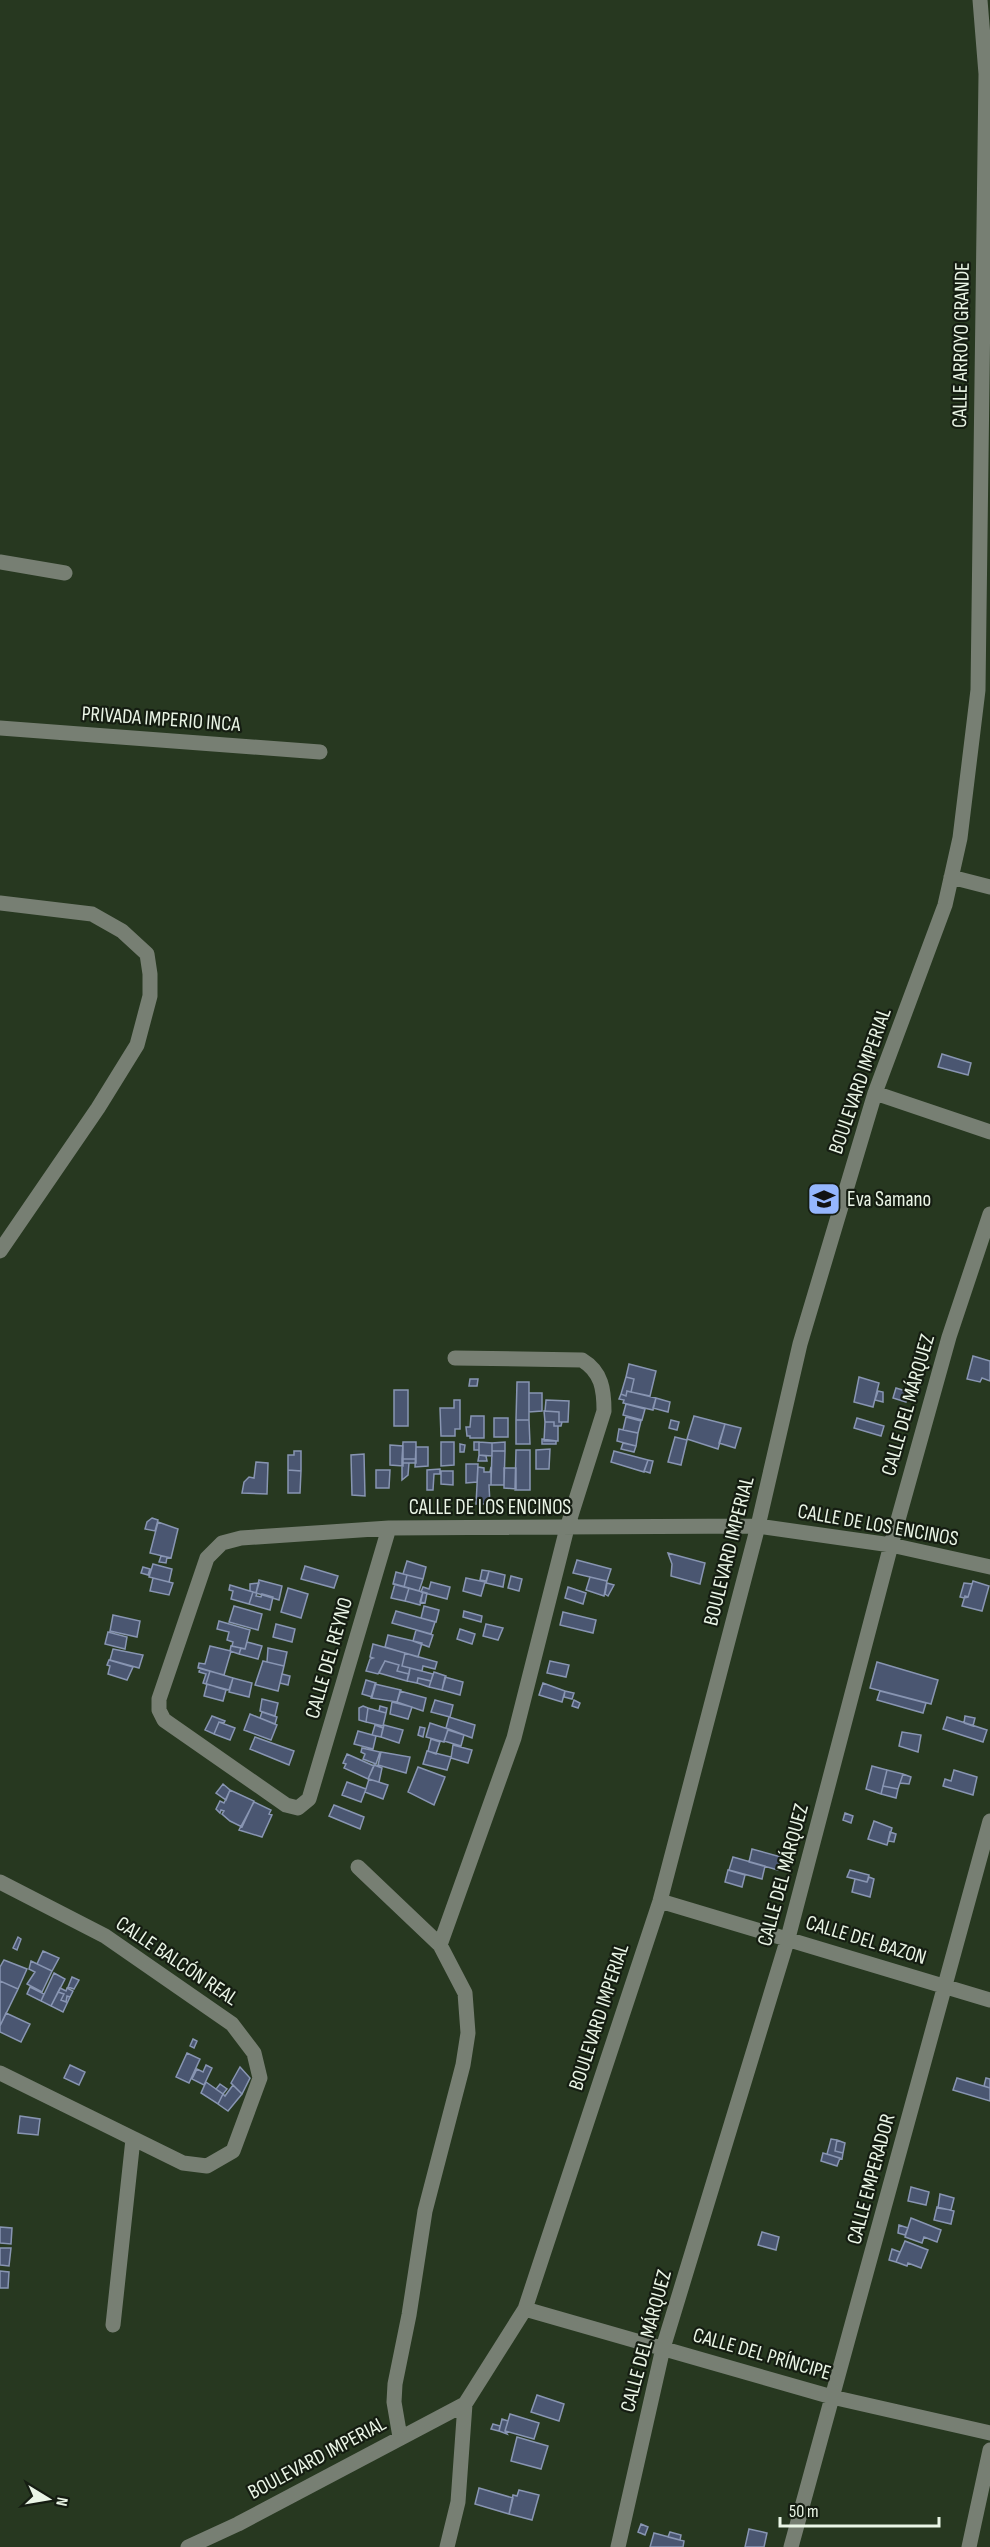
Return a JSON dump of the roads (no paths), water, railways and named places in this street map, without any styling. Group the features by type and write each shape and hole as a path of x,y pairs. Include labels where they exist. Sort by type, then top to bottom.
{"street":[{"name":"CALLE ARROYO GRANDE","path":"980,0 986,74 984,692"},
{"path":"0,562 65,573"},
{"name":"BOULEVARD IMPERIAL","path":"447,2547 458,2502 465,2403 525,2309 660,1901 758,1526 800,1344 875,1093 945,905 962,827 984,692"},
{"name":"PRIVADA IMPERIO INCA","path":"0,728 320,752"},
{"path":"951,877 990,887"},
{"path":"0,903 92,914 122,930 147,954 150,974 150,996 137,1045 98,1108 0,1251"},
{"path":"875,1093 990,1132"},
{"name":"CALLE DEL MÁRQUEZ","path":"618,2547 663,2348 788,1938 948,1337 990,1214"},
{"path":"440,1945 514,1738 567,1528 604,1412 604,1392 599,1376 590,1365 582,1360 455,1358"},
{"name":"CALLE DE LOS ENCINOS","path":"309,1799 298,1808 286,1805 164,1720 159,1710 159,1699 207,1558 222,1543 241,1538 389,1528 758,1526 891,1545 990,1567"},
{"name":"CALLE DEL REYNO","path":"309,1799 389,1528"},
{"name":"CALLE EMPERADOR","path":"791,2547 990,1821"},
{"path":"358,1867 440,1945 465,1993 468,2033 463,2065 425,2211 409,2315 395,2384 394,2402 400,2437"},
{"name":"CALLE BALCÓN REAL","path":"0,1882 105,1936 232,2024 254,2053 260,2078 232,2151 207,2166 183,2163 0,2073"},
{"name":"CALLE DEL BAZON","path":"660,1901 990,2000"},
{"path":"113,2325 133,2139"},
{"name":"CALLE DEL PRÍNCIPE","path":"525,2309 832,2397 990,2433"},
{"name":"BOULEVARD IMPERIAL","path":"188,2547 238,2524 465,2403"},
{"path":"969,2547 990,2450"}],"place":[{"name":"Eva Samano","path":"824,1199"}]}
